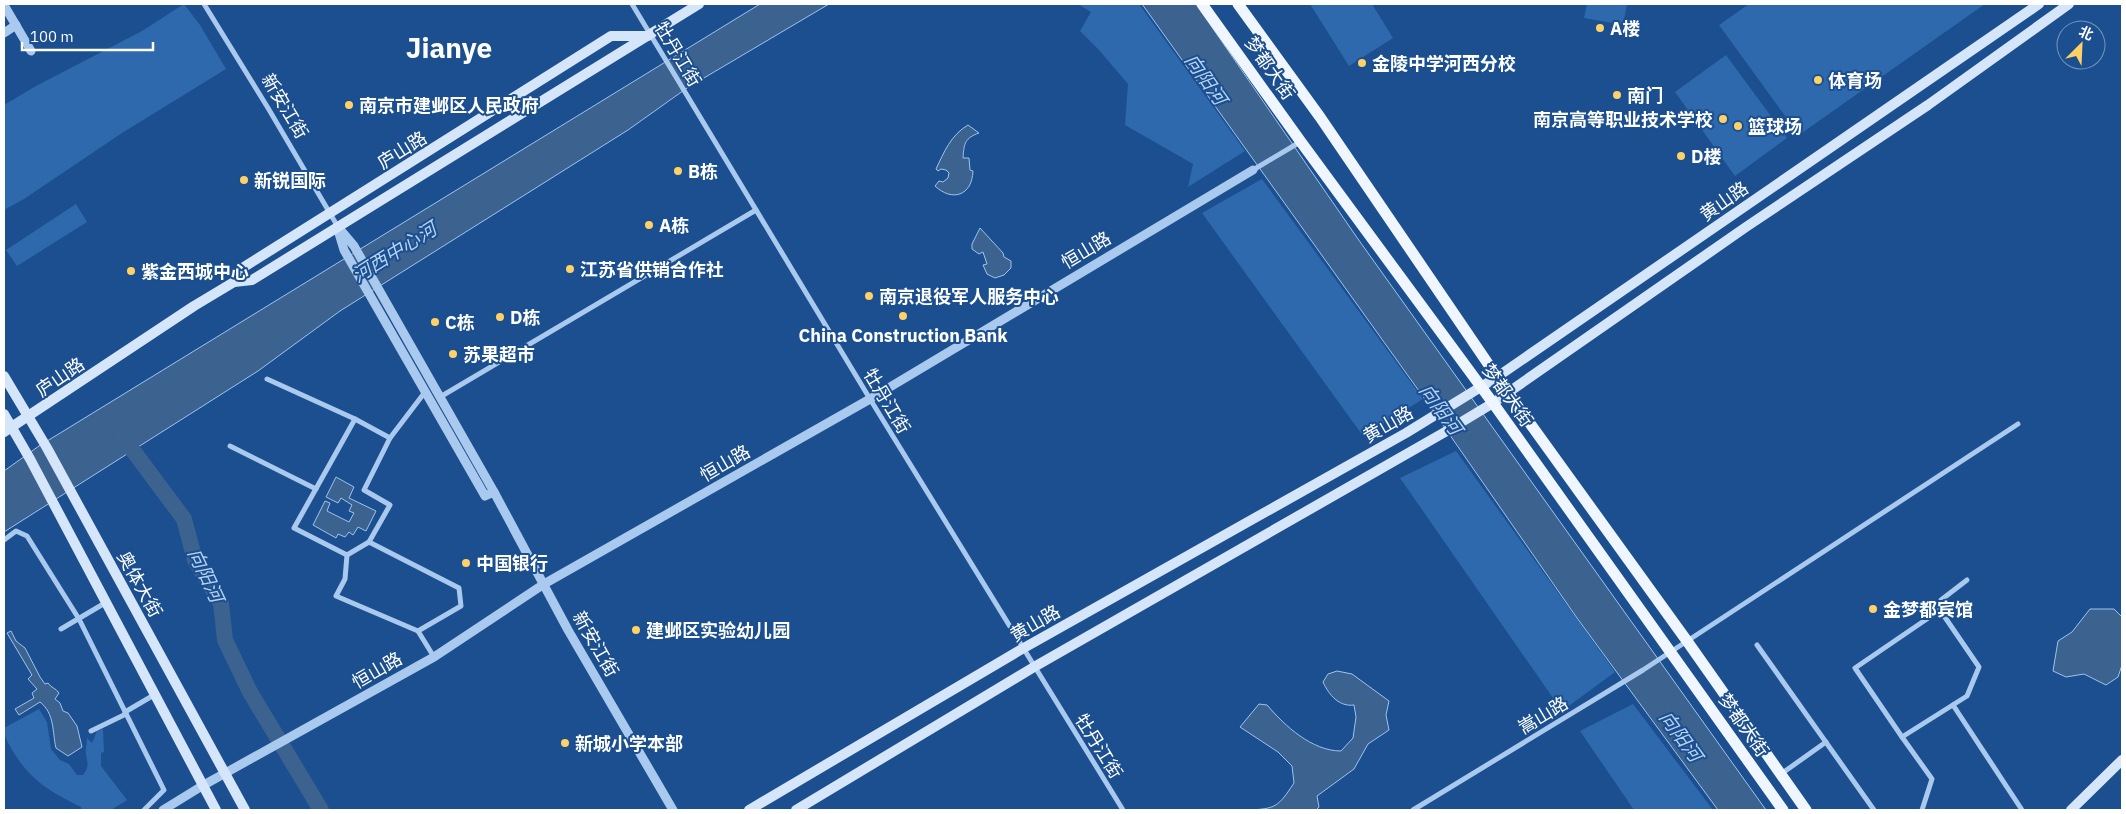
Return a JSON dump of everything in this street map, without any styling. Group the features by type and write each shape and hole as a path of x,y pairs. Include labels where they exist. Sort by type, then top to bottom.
{"main road":[{"name":"庐山路","path":"8,429 194,306 234,282 252,280 699,4"},
{"name":"梦都大街","path":"1202,4 1493,403 1783,810"},
{"name":"梦都大街","path":"1238,4 1320,117 1508,393 1806,810"},
{"name":"黄山路","path":"749,810 1022,649 1433,417 1497,377 2039,4"},
{"name":"黄山路","path":"796,810 1034,667 1493,403 1928,105 2022,36 2070,4"},
{"name":"庐山路","path":"234,282 244,267 330,215 611,36 649,35"},
{"name":"奥体大街","path":"4,376 47,448 245,810"},
{"path":"4,414 8,429 30,459 216,810"},
{"path":"2071,810 2122,760"}],"street":[{"name":"新安江街","path":"204,4 268,108 330,215 354,246 494,492 568,630 673,810"},
{"name":"牡丹江街","path":"632,4 1022,649 1123,810"},
{"path":"4,5 31,51"},
{"path":"4,33 16,25"},
{"name":"恒山路","path":"164,810 202,786 434,657 544,584 870,399 1301,142"},
{"path":"440,397 756,210"},
{"name":"新安江街","path":"338,227 344,250 485,496 494,492"},
{"path":"267,379 355,419 390,438"},
{"path":"347,555 369,542 390,505 364,490 390,438 425,392"},
{"path":"347,555 294,528 355,419"},
{"name":"嵩山路","path":"1412,810 1643,670 2018,424"},
{"path":"230,446 316,489"},
{"path":"4,540 16,531 27,536 79,619 164,790 144,810"},
{"path":"369,542 459,588 462,606 418,631"},
{"path":"347,555 345,579 336,596 418,631 434,657"},
{"path":"1902,737 1967,696 1979,667 1940,610 1941,600 1967,580"},
{"path":"61,629 106,603"},
{"path":"1922,810 1932,779 1855,668 1940,610"},
{"path":"1757,645 1874,810"},
{"path":"91,731 154,695"},
{"path":"1953,705 2022,810"},
{"path":"1780,774 1826,742"}],"shaded area":[{"path":"184,4 200,25 226,69 122,133 24,199 4,210 4,105 36,86 142,31"},
{"path":"1078,4 1139,4 1245,151 1188,187 1193,164 1125,125 1128,84 1080,31 1091,12"},
{"path":"1310,4 1372,4 1393,38 1349,66"},
{"path":"1587,4 1627,4 1623,25 1584,18"},
{"name":"体育场","path":"1749,4 1985,4 1799,135 1719,25"},
{"name":"篮球场","path":"1726,55 1787,138 1735,176 1675,92"},
{"path":"1262,179 1423,399 1363,436 1202,213"},
{"path":"76,204 87,222 17,266 6,250"},
{"path":"1456,451 1615,672 1562,711 1400,478"},
{"path":"1633,704 1713,810 1634,810 1580,731"},
{"path":"39,709 47,722 51,749 60,760 69,764 77,775 83,775 87,768 87,738 92,743 97,731 103,729 104,752 101,753 101,766 127,800 111,810 81,810 81,807 51,791 28,772 9,744 4,728"}],"water":[{"name":"河西中心河","path":"760,4 829,4 687,88 628,130 340,311 258,371 4,532 4,471 39,446"},
{"path":"1142,4 1196,4 1358,239 1766,810 1718,810 1577,618 1429,405"},
{"path":"968,125 979,133 968,139 964,148 963,158 969,158 970,170 973,171 972,179 965,191 960,194 948,194 935,186 939,181 943,182 948,178 949,173 946,170 941,169 938,171 936,169 945,150 953,139"},
{"path":"980,228 1003,253 1004,257 1011,261 1011,268 1004,275 995,278 987,274 983,265 987,264 983,252 979,254 972,249 972,244"},
{"path":"336,477 354,487 349,498 376,511 366,531 358,527 353,535 349,532 345,537 338,534 336,538 313,525 325,501 330,503 327,511 349,522 354,513 349,511 352,505 341,498 338,503 326,497"},
{"path":"2090,609 2114,609 2122,617 2122,665 2118,677 2106,685 2084,674 2066,677 2053,671 2058,641 2072,632"},
{"path":"11,631 16,641 25,648 45,684 48,683 59,693 55,699 77,726 82,747 68,756 56,748 51,717 40,702 19,715 15,709 34,698 32,693 37,689 28,679 32,675 7,633"},
{"path":"1337,671 1352,674 1389,701 1386,715 1389,730 1368,744 1354,769 1317,796 1319,807 1316,810 1247,810 1264,809 1275,805 1280,802 1294,783 1292,766 1278,752 1240,727 1259,704 1267,705 1300,736 1320,747 1341,751 1353,738 1356,717 1354,705 1339,702 1328,691 1323,682 1328,674"}],"waterway":[{"name":"向阳河","path":"120,433 184,519 195,560 221,603 225,640 250,692 321,810"}],"place":[{"name":"A楼","path":"1600,28"},
{"name":"金陵中学河西分校","path":"1362,63"},
{"name":"体育场","path":"1818,80"},
{"name":"南门","path":"1617,95"},
{"name":"南京市建邺区人民政府","path":"349,105"},
{"name":"南京高等职业技术学校","path":"1723,119"},
{"name":"篮球场","path":"1738,126"},
{"name":"D楼","path":"1681,156"},
{"name":"B栋","path":"678,171"},
{"name":"新锐国际","path":"244,180"},
{"name":"A栋","path":"649,225"},
{"name":"江苏省供销合作社","path":"570,269"},
{"name":"紫金西城中心","path":"131,271"},
{"name":"南京退役军人服务中心","path":"869,296"},
{"name":"China Construction Bank","path":"903,316"},
{"name":"D栋","path":"500,317"},
{"name":"C栋","path":"435,322"},
{"name":"苏果超市","path":"453,354"},
{"name":"中国银行","path":"466,563"},
{"name":"金梦都宾馆","path":"1873,609"},
{"name":"建邺区实验幼儿园","path":"636,630"},
{"name":"新城小学本部","path":"565,743"}],"district":[{"name":"Jianye","path":"449,47"}]}
